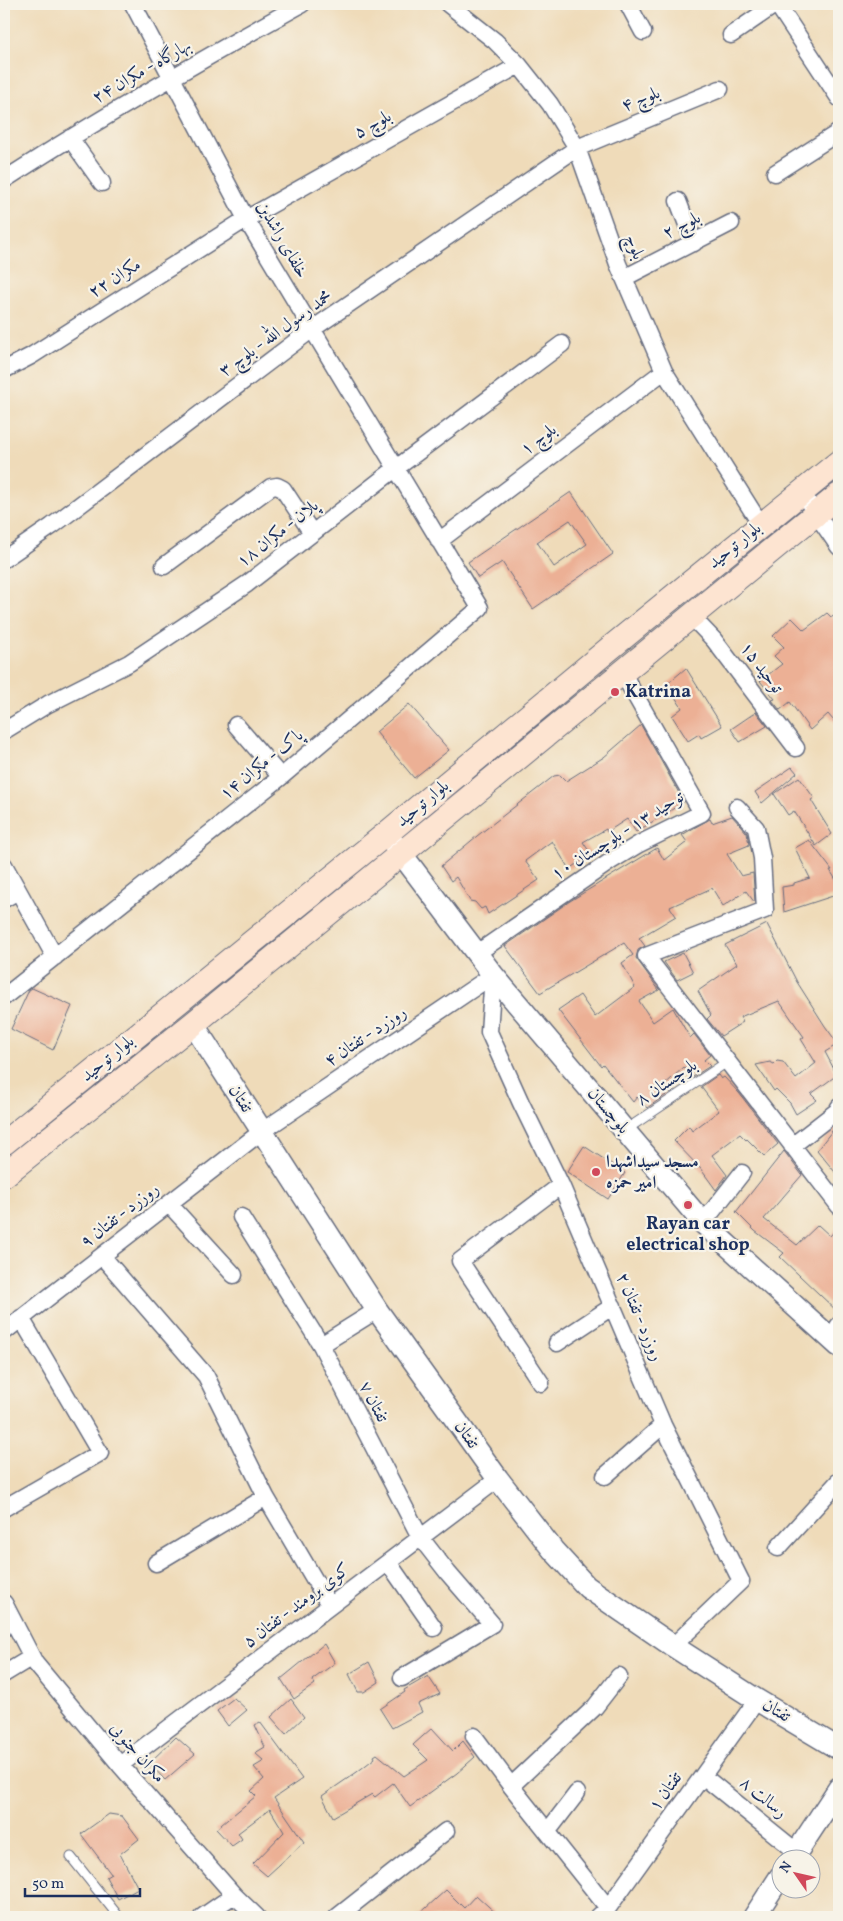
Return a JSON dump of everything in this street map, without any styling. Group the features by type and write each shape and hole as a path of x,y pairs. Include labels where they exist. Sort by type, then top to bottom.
{"main road":[{"name":"بلوار توحید","path":"4,1143 386,834 839,462"},
{"name":"بلوار توحید","path":"4,1175 193,1024 839,494"}],"street":[{"name":"خلفای راشدین","path":"132,4 246,219 439,541"},
{"name":"بهارگاه - مکران ۲۴","path":"4,180 171,77 302,4"},
{"name":"بلوچ","path":"448,4 495,41 519,65 550,104 577,148 624,278 664,371 761,525"},
{"path":"628,4 643,32"},
{"path":"731,34 776,4 839,98"},
{"name":"بلوچ ۵","path":"246,219 519,65"},
{"name":"بلوچ ۴","path":"577,148 720,90"},
{"path":"776,173 839,132"},
{"path":"70,138 102,183"},
{"name":"محمد رسول الله - بلوچ ۳","path":"4,559 52,526 311,330 577,148"},
{"path":"678,201 694,243"},
{"name":"مکران ۲۲","path":"4,370 39,351 246,219"},
{"name":"بلوچ ۲","path":"624,278 731,224"},
{"name":"پلان - مکران ۱۸","path":"4,732 48,704 129,664 247,584 395,468 562,344"},
{"name":"بلوچ ۱","path":"439,541 664,371"},
{"path":"164,566 270,488 277,486 282,489 312,533"},
{"path":"802,493 839,547"},
{"name":"پاک - مکران ۱۴","path":"4,997 280,777 480,608 439,541"},
{"name":"توحید ۱۵","path":"691,616 714,640 796,748"},
{"name":"توحید ۱۳ - بلوچستان ۱۰","path":"477,953 618,857 639,844 702,813 622,672"},
{"path":"236,725 280,777"},
{"path":"737,807 756,828 762,858 765,910 646,956 839,1206"},
{"name":"بلوچستان","path":"386,834 493,975 703,1223 836,1337"},
{"path":"4,865 55,957"},
{"path":"4,899 18,891"},
{"name":"روزرد - تفتان ۴","path":"261,1132 493,975"},
{"name":"روزرد - تفتان ۲","path":"493,975 489,1032 520,1103 561,1185 663,1425 741,1581 673,1646"},
{"name":"تفتان","path":"193,1024 377,1310 498,1479 554,1550 587,1587 673,1646 757,1700 839,1749"},
{"path":"792,1146 837,1111 839,1107"},
{"name":"روزرد - تفتان ۹","path":"4,1332 261,1132"},
{"path":"703,1223 742,1173"},
{"path":"541,1383 460,1260 561,1185"},
{"path":"169,1204 234,1275"},
{"name":"تفتان ۷","path":"241,1217 321,1345 420,1537 492,1624 402,1678"},
{"path":"102,1256 206,1376 266,1496 330,1606"},
{"path":"557,1343 613,1306"},
{"path":"321,1345 377,1310"},
{"path":"4,1508 100,1453 21,1318"},
{"path":"604,1476 663,1425"},
{"name":"کوی برومند - تفتان ۵","path":"120,1765 498,1479"},
{"path":"778,1548 839,1481"},
{"path":"156,1563 266,1496"},
{"path":"388,1562 434,1628"},
{"name":"مکران جنوبی","path":"4,1603 35,1663 120,1765 234,1895 257,1917"},
{"path":"4,1674 32,1657"},
{"path":"511,1786 595,1707 619,1676"},
{"name":"تفتان ۱","path":"603,1912 757,1700"},
{"path":"474,1736 548,1832 603,1912"},
{"name":"رسالت ۸","path":"703,1776 787,1848"},
{"path":"800,1848 839,1788"},
{"path":"548,1832 577,1793"},
{"path":"337,1917 446,1831"},
{"path":"754,1917 770,1892"},
{"path":"202,1917 234,1895"}],"lane":[{"name":"بلوچستان ۸","path":"624,1131 727,1062"},
{"path":"71,1857 119,1917"}],"building":[{"path":"571,492 613,554 533,609 502,562 478,578 468,562","holes":["570,520 587,544 554,567 537,542"]},
{"path":"827,613 831,617 835,616 839,625 839,727 828,714 810,730 790,702 780,710 772,700 775,699 760,681 782,664 774,656 784,647 773,636 792,618 804,630"},
{"path":"686,668 722,726 701,738 699,734 688,741 672,716 682,708 667,684"},
{"path":"409,704 449,750 414,778 376,732"},
{"path":"756,712 767,726 740,742 731,729"},
{"path":"641,725 684,802 636,832 627,819 607,832 606,829 583,842 591,854 569,869 552,841 525,861 539,880 488,914 485,907 481,909 475,902 470,901 456,877 451,881 441,866 477,836 554,776 560,775 566,781 604,757"},
{"path":"792,767 797,773 762,803 755,792"},
{"path":"799,777 814,798 811,800 832,834 816,846 794,811 788,815 774,794"},
{"path":"732,816 747,833 749,845 727,854 741,876 753,873 755,903 746,891 723,906 712,888 670,907 676,916 639,938 645,946 638,950 636,958 659,990 639,1001 653,1022 673,1008 690,1038 694,1034 710,1055 704,1060 710,1066 693,1077 684,1067 660,1089 666,1095 647,1108 637,1097 633,1102 603,1064 601,1066 558,1010 580,995 595,1017 635,987 622,963 633,955 624,943 540,993 505,946 570,901 657,848 664,860 687,842 682,835 710,819 712,823"},
{"path":"809,840 832,870 830,870 839,885 839,894 784,912 782,887 794,885 794,883 810,878 795,848"},
{"path":"767,924 797,982 838,1044 825,1052 837,1075 811,1094 817,1100 796,1114 790,1103 776,1089 774,1091 756,1065 770,1062 774,1064 777,1061 783,1062 796,1079 816,1063 801,1039 804,1037 779,1001 740,1017 743,1022 721,1036 707,1019 711,1015 698,991 737,964 725,945"},
{"path":"683,953 693,972 677,980 664,962"},
{"path":"32,988 72,1006 53,1050 11,1029 29,990"},
{"path":"718,1075 721,1079 724,1077 739,1093 778,1144 764,1156 740,1134 712,1155 727,1175 716,1190 700,1168 674,1141 689,1126 692,1131 719,1111 701,1087"},
{"path":"839,1122 839,1177 817,1150"},
{"name":"مسجد سیداشهدا امیر حمزه","path":"584,1146 625,1173 608,1199 567,1172"},
{"path":"784,1151 802,1175 764,1219 797,1245 818,1225 830,1236 839,1226 839,1313 780,1257 784,1253 755,1231 736,1212"},
{"path":"324,1644 335,1663 312,1680 315,1684 294,1699 281,1679"},
{"path":"369,1662 379,1682 364,1692 358,1692 349,1674"},
{"path":"428,1676 440,1694 418,1704 422,1712 392,1728 380,1709 405,1692 404,1690"},
{"path":"234,1698 247,1710 228,1726 217,1711"},
{"path":"291,1699 304,1717 286,1734 271,1717"},
{"path":"260,1722 302,1779 274,1798 304,1842 267,1876 253,1864 284,1832 270,1809 238,1833 242,1839 232,1846 216,1829 256,1796 251,1791 264,1779 254,1767 264,1761 255,1753 265,1747 255,1725"},
{"path":"432,1728 453,1751 463,1741 475,1757 457,1773 410,1807 393,1783 375,1797 372,1794 333,1817 322,1796 357,1772 375,1758 374,1756 377,1754 404,1776 428,1760 413,1745"},
{"path":"176,1737 195,1754 165,1780 149,1763"},
{"path":"109,1814 122,1816 139,1839 120,1854 138,1888 118,1899 106,1877 111,1874 81,1834"},
{"path":"446,1890 464,1908 476,1895 500,1917 416,1917"}],"place":[{"name":"Katrina","path":"615,692"},
{"name":"مسجد سیداشهدا امیر حمزه","path":"596,1172"},
{"name":"Rayan car electrical shop","path":"688,1205"}]}
